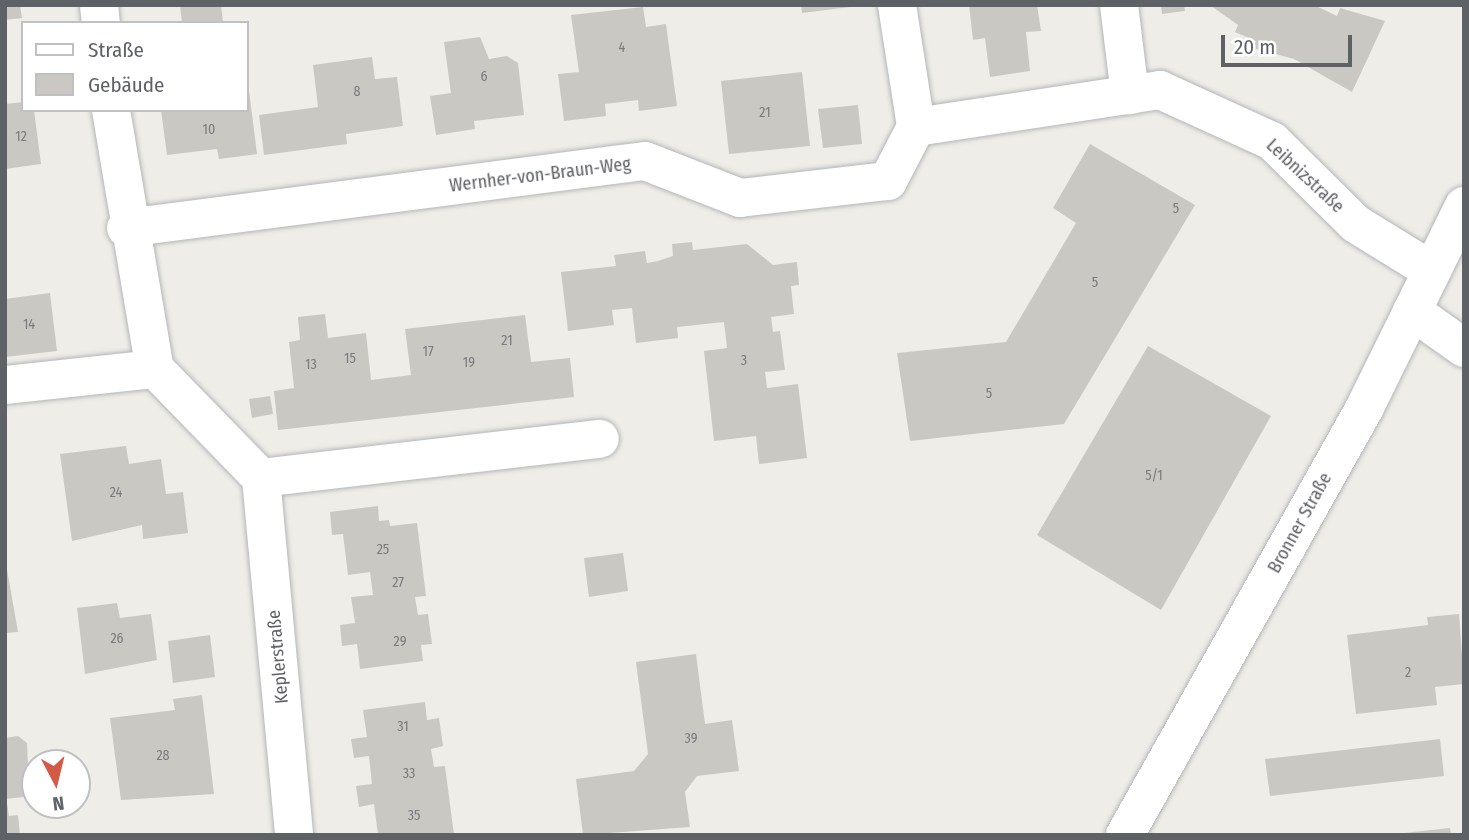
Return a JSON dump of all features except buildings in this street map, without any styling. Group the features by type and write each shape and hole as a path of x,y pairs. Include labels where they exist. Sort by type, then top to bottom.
{"street":[{"path":"897,5 916,127"},
{"path":"1119,5 1130,94"},
{"name":"Leibnizstraße","path":"916,127 1160,90 1272,141 1356,224 1432,271"},
{"path":"111,112 126,228 155,369 261,478 600,439"},
{"name":"Wernher-von-Braun-Weg","path":"126,228 645,162 740,198 888,181 916,127"},
{"name":"Bronner Straße","path":"1125,835 1412,311 1464,206"},
{"path":"1412,311 1464,348"},
{"path":"5,385 155,369"},
{"name":"Keplerstraße","path":"261,478 294,835"}]}
